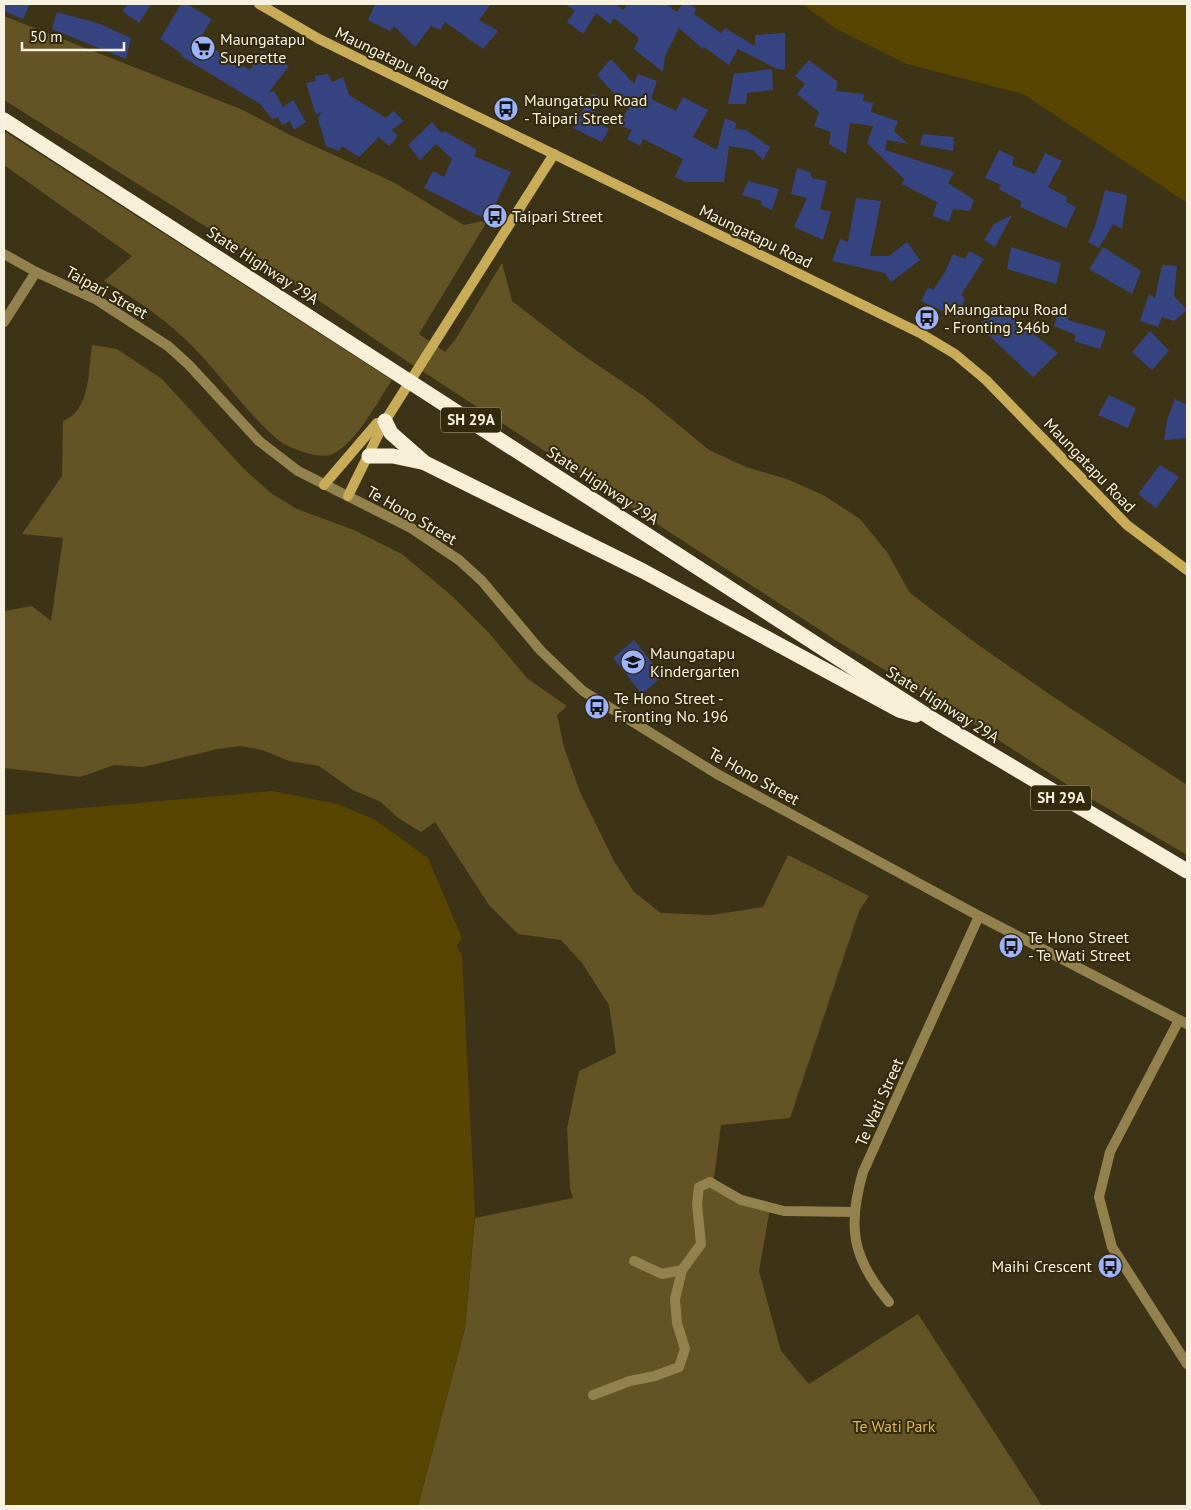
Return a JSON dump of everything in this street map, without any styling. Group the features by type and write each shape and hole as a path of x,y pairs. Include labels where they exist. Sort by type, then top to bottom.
{"highway":[{"name":"State Highway 29A","path":"4,120 937,722 1187,871"},
{"name":"SH 29A","path":"385,421 395,438 425,463 643,571 899,710 937,722"},
{"name":"SH 29A","path":"369,456 393,456 425,463"}],"street":[{"name":"Maungatapu Road","path":"259,4 319,39 884,315 955,354 986,380 1127,525 1187,570"},
{"path":"348,496 385,421 554,154"},
{"name":"Taipari Street","path":"5,258 97,300 168,346 189,365 259,441 298,471 348,496"},
{"path":"4,322 36,272"},
{"path":"324,485 377,423 385,421"},
{"name":"Te Hono Street","path":"348,496 411,528 459,560 482,581 542,651 583,691 717,774 979,916 1183,1022"},
{"name":"Te Wati Street","path":"890,1302 872,1282 862,1264 854,1231 854,1212 863,1172 979,916"},
{"path":"1183,1022 1110,1152 1099,1197 1112,1246 1187,1364"},
{"path":"593,1395 630,1381 655,1376 679,1367 685,1349 677,1323 675,1299 682,1270 701,1244 698,1204 699,1187 710,1182 741,1200 784,1212 854,1212"},
{"path":"634,1261 662,1274 682,1270"}],"green space":[{"path":"4,16 243,110 290,135 393,182 464,225 488,220 419,334 445,352 455,340 502,263 512,301 577,351 645,397 709,450 746,467 787,479 825,496 860,519 887,552 910,593 977,644 1187,785 1187,855 1066,784 968,720 840,643 405,360 270,267 4,100"},
{"path":"4,131 392,380 359,431 342,448 333,454 327,455 312,454 296,449 277,439 255,418 185,339 152,312 104,281 132,256 4,165"},
{"name":"Te Wati Park","path":"92,345 117,349 162,379 244,469 271,493 297,509 354,530 402,554 452,596 489,633 528,679 567,706 557,715 564,747 580,792 614,861 634,892 661,913 712,915 763,907 788,855 869,896 859,911 790,1118 721,1125 713,1186 771,1203 759,1271 781,1351 809,1384 918,1314 1042,1506 418,1506 465,1328 475,1218 573,1198 570,1189 567,1128 579,1071 616,1053 609,1005 582,963 561,940 518,934 489,905 435,822 421,832 398,818 381,802 353,790 319,766 289,761 262,750 241,746 218,749 143,767 114,765 80,777 4,768 4,611 32,606 51,621 63,538 22,534 62,476 63,421 72,416 79,408 83,399"}],"shaded area":[{"path":"802,4 1187,4 1187,203 1023,94 907,64 835,28"},
{"path":"273,791 337,804 374,819 428,858 462,938 457,946 462,956 475,1213 465,1328 418,1506 4,1506 4,815"}],"building":[{"path":"4,4 30,4 23,19 4,11"},
{"path":"128,4 151,4 139,23 122,11"},
{"path":"181,4 187,4 212,19 199,40 250,70 261,51 289,66 268,93 274,91 283,107 293,100 306,122 294,130 290,121 282,125 278,117 272,119 260,104 181,56 182,54 160,39"},
{"path":"375,4 491,4 479,20 498,31 483,49 445,22 440,30 431,26 415,47 394,26 390,31 368,20"},
{"path":"565,4 616,4 623,10 628,4 665,4 677,12 682,4 689,4 696,9 694,14 721,33 725,28 755,46 755,35 785,33 785,70 777,69 738,49 729,65 704,47 703,49 679,28 665,56 663,72 634,49 639,38 614,18 610,24 596,13 583,34 567,22 575,11"},
{"path":"57,12 100,24 131,38 126,59 52,29"},
{"path":"611,59 634,84 638,74 657,81 651,99 676,111 683,97 708,110 693,137 717,150 725,118 736,123 735,129 746,130 770,147 763,160 753,150 729,146 724,182 686,182 675,177 683,159 643,139 640,146 627,139 632,130 617,125 631,105 619,99 597,75"},
{"path":"809,60 838,82 836,91 864,94 863,101 873,103 871,112 898,121 894,131 908,144 887,140 885,150 954,172 948,183 974,200 970,211 953,209 949,222 933,216 937,202 902,184 904,179 867,143 873,126 850,123 846,154 829,144 831,132 814,126 819,112 797,94 805,84 795,76"},
{"path":"772,69 773,90 747,93 746,104 728,104 734,74"},
{"path":"328,74 332,82 343,77 349,95 386,118 393,111 404,121 392,130 398,136 389,146 379,137 359,157 342,146 339,151 326,146 318,119 321,112 316,115 306,83 316,81 315,76"},
{"path":"592,94 602,97 592,119 609,129 602,142 573,128"},
{"path":"432,122 441,133 445,131 477,150 474,156 511,172 496,203 499,205 494,216 484,212 481,217 424,188 433,171 444,177 452,159 436,144 420,160 408,145"},
{"path":"923,134 954,137 953,151 920,145"},
{"path":"999,150 1014,157 1012,165 1035,174 1045,153 1062,161 1048,187 1067,197 1066,202 1076,207 1066,228 1020,207 1022,202 999,189 1001,185 985,178"},
{"path":"797,168 810,172 812,178 827,181 820,209 831,212 823,240 794,227 807,198 791,194"},
{"path":"748,181 779,189 772,210 761,205 762,201 742,195"},
{"path":"1105,190 1127,195 1122,229 1113,224 1099,248 1088,242 1095,227"},
{"path":"856,198 881,201 870,256 889,256 907,242 920,260 891,282 885,273 832,261 840,239 848,242"},
{"path":"1012,215 995,247 984,240 994,224"},
{"path":"1011,247 1061,263 1056,284 1007,269"},
{"path":"1103,247 1141,271 1132,294 1089,269"},
{"path":"969,251 984,259 961,295 965,298 958,318 921,301 928,287 933,290 944,274 953,254 965,259"},
{"path":"1162,265 1177,266 1174,296 1187,310 1174,321 1162,317 1158,327 1140,321 1149,294 1155,298"},
{"path":"998,306 1058,353 1033,377 979,326"},
{"path":"1058,312 1069,315 1068,320 1106,331 1100,349 1074,341 1076,335 1054,326"},
{"path":"1150,331 1169,351 1152,370 1132,352"},
{"path":"1109,395 1136,408 1128,428 1098,415"},
{"path":"1175,399 1187,405 1187,438 1164,440 1167,420"},
{"path":"1160,465 1179,477 1156,508 1138,494"},
{"path":"634,640 663,676 642,694 613,658"}],"place":[{"name":"Maungatapu Superette","path":"203,48"},
{"name":"Maungatapu Road - Taipari Street","path":"506,109"},
{"name":"Taipari Street","path":"495,216"},
{"name":"Maungatapu Road - Fronting 346b","path":"927,318"},
{"name":"Maungatapu Kindergarten","path":"633,662"},
{"name":"Te Hono Street - Fronting No. 196","path":"597,707"},
{"name":"Te Hono Street - Te Wati Street","path":"1011,946"},
{"name":"Maihi Crescent","path":"1110,1266"}]}
